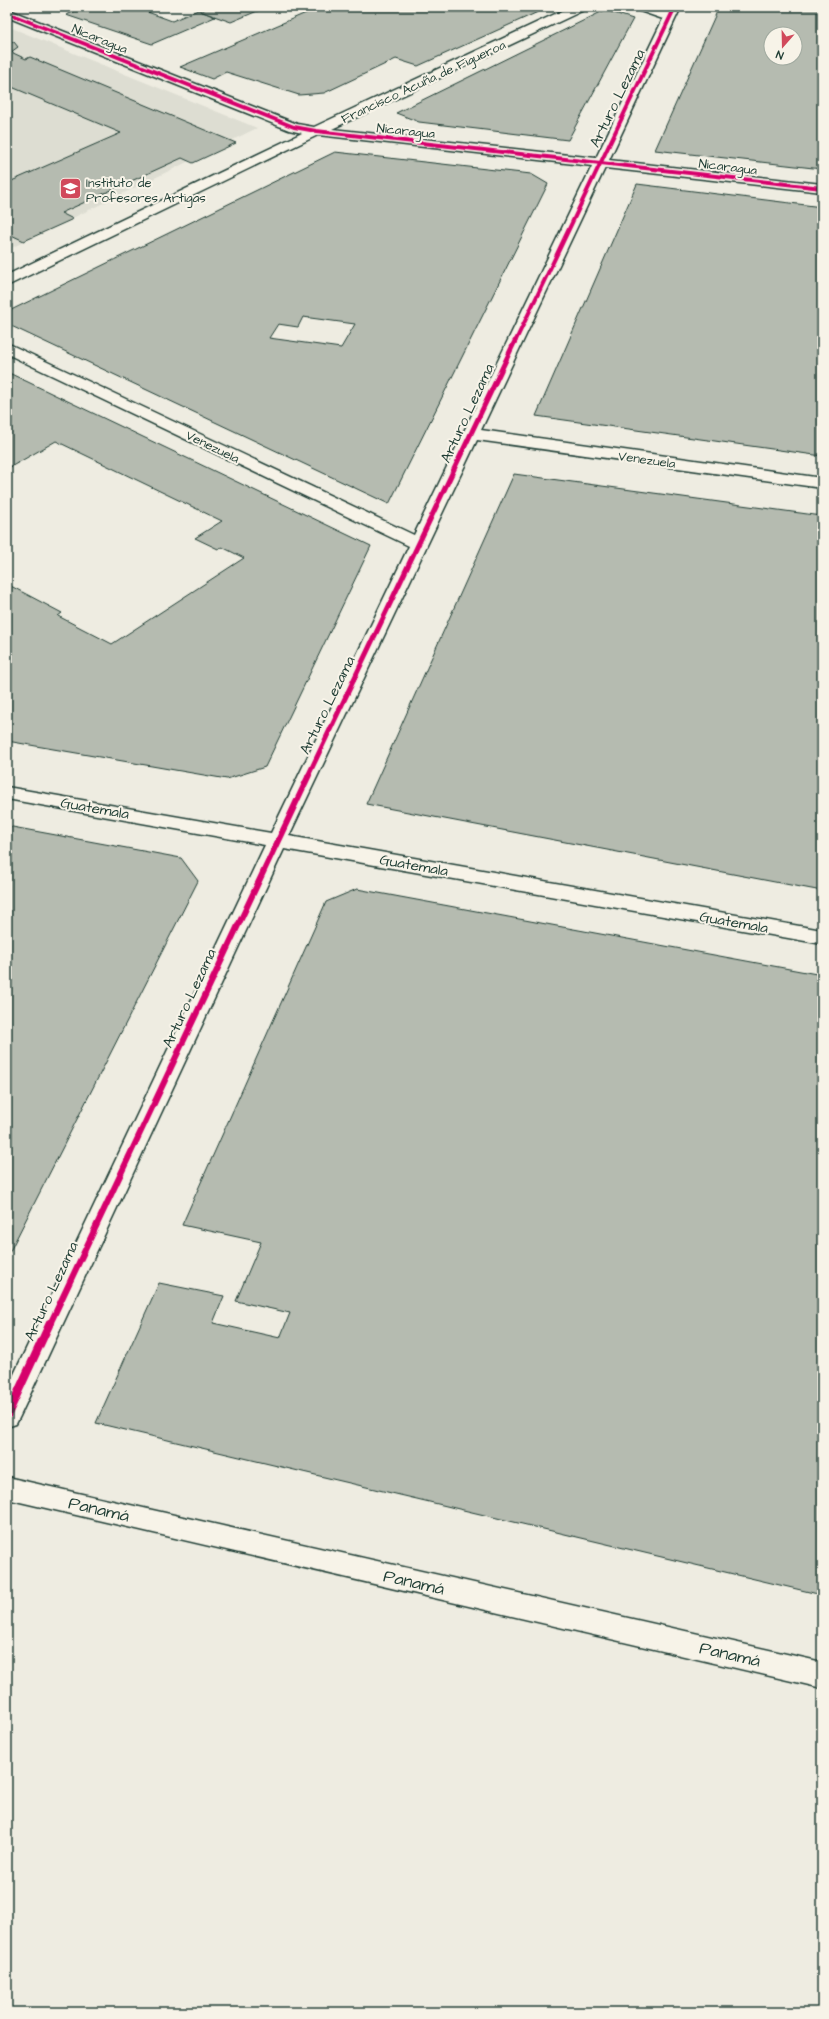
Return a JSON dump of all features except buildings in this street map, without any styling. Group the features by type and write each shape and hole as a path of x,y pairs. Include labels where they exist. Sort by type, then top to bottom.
{"street":[{"name":"Francisco Acuña de Figueroa","path":"7,281 580,7"},
{"path":"641,7 672,12"},
{"name":"Arturo Lezama","path":"7,1416 277,841 672,12"},
{"name":"Nicaragua","path":"7,13 294,127 316,132 600,162 822,188"},
{"name":"Venezuela","path":"7,348 419,544"},
{"name":"Venezuela","path":"471,434 822,484"},
{"name":"Guatemala","path":"7,793 822,937"},
{"name":"Panamá","path":"7,1488 822,1675"}],"shaded area":[{"name":"Instituto de Profesores Artigas","path":"7,26 257,128 7,250"}],"cycle path":[{"path":"7,1416 277,841 675,7"},
{"path":"7,13 294,127 316,131 822,188"}],"place":[{"name":"Instituto de Profesores Artigas","path":"70,189"}]}
